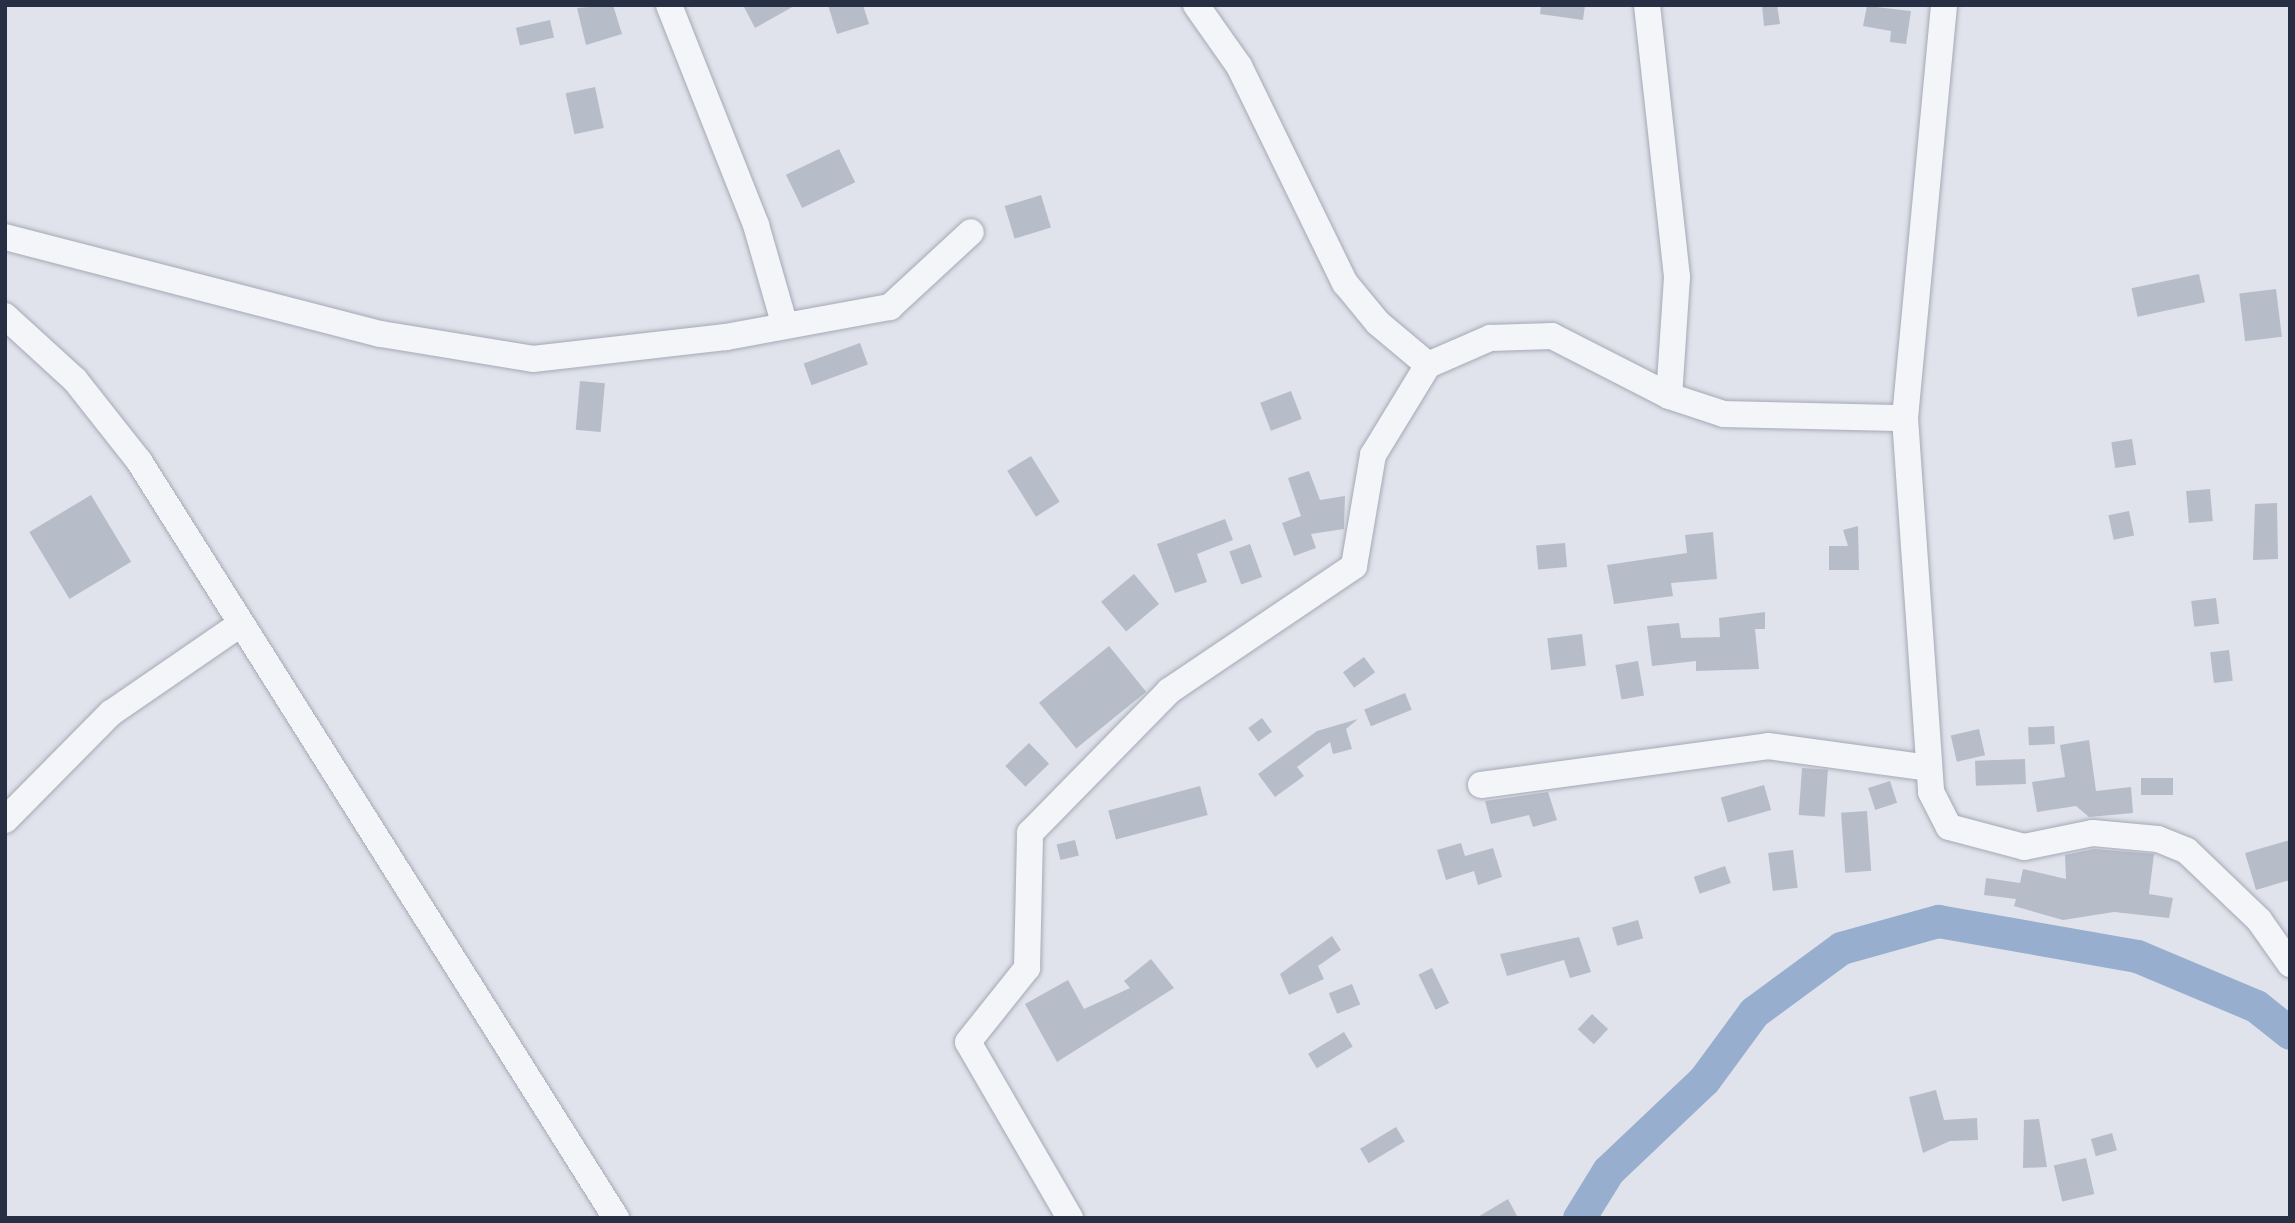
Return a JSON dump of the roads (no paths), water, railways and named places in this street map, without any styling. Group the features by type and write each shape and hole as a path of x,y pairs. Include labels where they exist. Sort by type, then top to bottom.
{"street":[{"path":"669,5 756,225 785,326"},
{"path":"1196,5 1239,66 1345,283 1378,323 1429,365"},
{"path":"1647,5 1677,278 1669,396"},
{"path":"1944,5 1905,418 1929,768 1938,810 1964,835 2024,847 2093,833 2158,839 2187,851 2259,920 2290,964"},
{"path":"5,237 381,334 533,359 785,326 890,307 971,232"},
{"path":"5,316 75,380 139,461 604,1213"},
{"path":"1070,1218 968,1042 1027,968 1030,833 1169,691 1354,566 1373,454 1429,365 1490,338 1552,336 1669,396 1724,414 1905,418"},
{"path":"5,820 111,713 239,625"},
{"path":"1481,785 1768,746 1929,768"}],"waterway":[{"path":"1579,1218 1608,1171 1704,1080 1754,1012 1841,948 1938,921 2137,956 2256,1006 2290,1033"}]}
